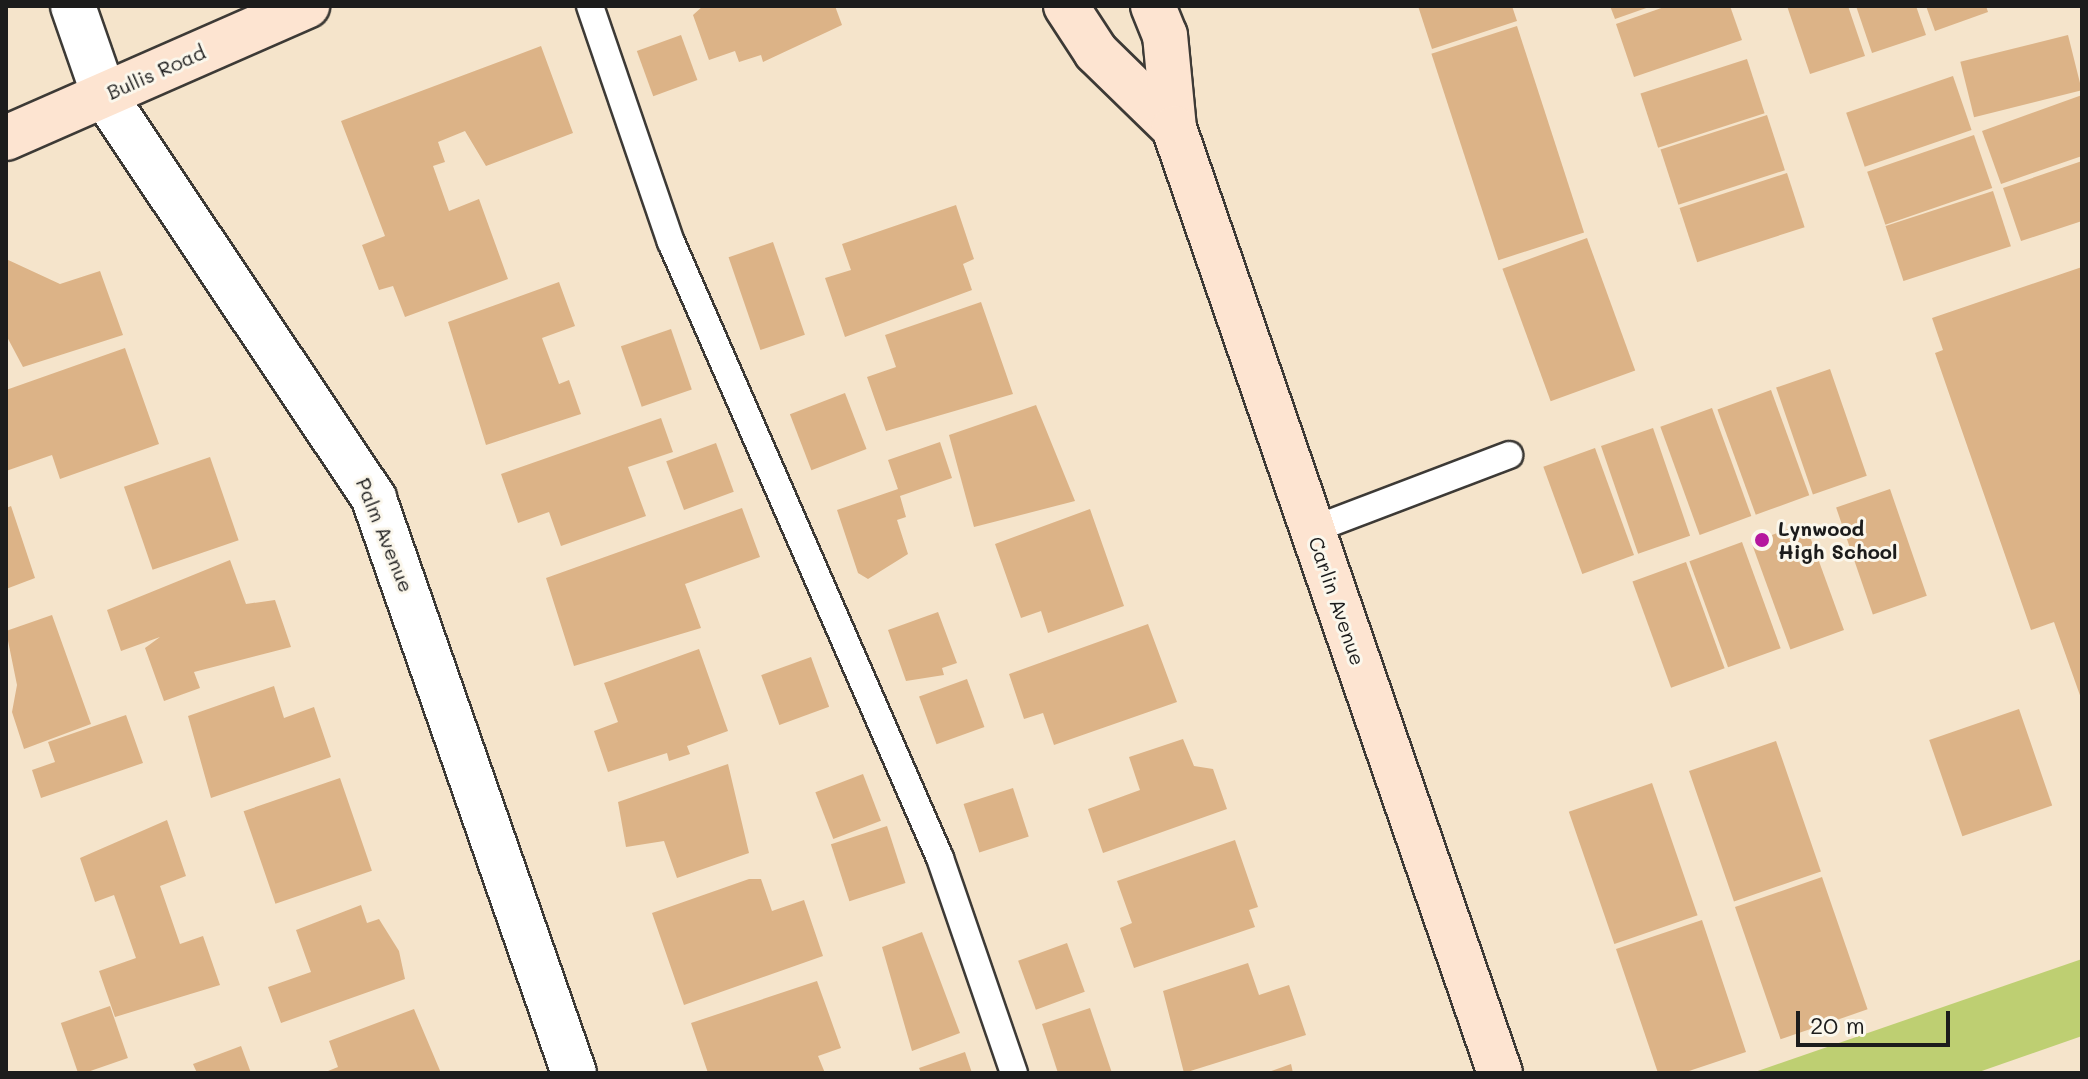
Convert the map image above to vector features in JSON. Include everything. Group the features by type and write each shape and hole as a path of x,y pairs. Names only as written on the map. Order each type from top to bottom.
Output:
{"street":[{"name":"Palm Avenue","path":"73,6 104,95 374,499 574,1073"},
{"name":"Bullis Road","path":"6,138 307,6"},
{"name":"Carlin Avenue","path":"1066,6 1096,52 1174,128"},
{"name":"Carlin Avenue","path":"1162,16 1174,128 1500,1073"}],"lane":[{"path":"590,6 671,242 940,858 1014,1073"},
{"path":"1312,530 1509,455"}],"green space":[{"path":"2082,959 2082,1036 1976,1073 1752,1073"}],"building":[{"path":"703,6 835,6 842,25 763,62 761,55 739,62 735,51 709,60 693,15"},
{"path":"1418,6 1512,6 1517,21 1432,49"},
{"path":"1610,6 1652,6 1615,19"},
{"path":"1667,6 1730,6 1742,40 1634,77 1616,24"},
{"path":"1787,6 1848,6 1865,56 1810,74"},
{"path":"1856,6 1916,6 1926,35 1872,53"},
{"path":"1926,6 1986,6 1988,12 1935,31"},
{"path":"1517,26 1584,232 1498,260 1431,54"},
{"path":"681,35 697,80 653,96 637,51"},
{"path":"2068,35 2082,90 1974,117 1960,62"},
{"path":"541,46 573,133 486,166 465,131 438,142 445,162 433,166 449,211 479,199 508,279 405,317 393,286 379,290 362,245 385,236 341,121"},
{"path":"1747,59 1765,113 1658,148 1640,94"},
{"path":"1953,76 1972,130 1865,167 1846,113"},
{"path":"2082,95 2082,156 2001,184 1982,131"},
{"path":"1767,115 1785,170 1678,205 1660,150"},
{"path":"1974,135 1992,188 1885,225 1867,172"},
{"path":"2082,161 2082,221 2021,241 2003,188"},
{"path":"1787,173 1805,227 1697,262 1680,208"},
{"path":"1993,191 2011,246 1903,281 1886,226"},
{"path":"956,205 974,259 963,264 972,290 845,337 825,278 851,270 842,244"},
{"path":"1587,238 1635,370 1551,401 1502,269"},
{"path":"773,242 805,335 760,350 729,257"},
{"path":"6,259 60,284 100,271 123,335 23,367 6,335"},
{"path":"2082,267 2082,701 2054,622 2031,630 1935,353 1943,350 1932,318"},
{"path":"559,282 575,326 542,338 559,384 569,380 581,414 486,445 448,322"},
{"path":"981,302 1013,394 886,431 867,377 896,367 885,335"},
{"path":"671,329 692,390 642,407 621,346"},
{"path":"125,348 159,444 60,479 52,455 6,471 6,390"},
{"path":"1830,369 1867,476 1813,494 1776,388"},
{"path":"1771,390 1809,495 1756,515 1717,409"},
{"path":"845,393 867,449 811,470 790,414"},
{"path":"1036,405 1075,501 974,527 949,435"},
{"path":"1712,408 1751,516 1700,535 1660,427"},
{"path":"661,418 673,452 628,467 646,516 561,546 549,512 518,523 501,474"},
{"path":"1653,428 1690,536 1638,554 1601,446"},
{"path":"940,442 952,478 900,496 906,517 897,520 908,554 868,579 858,573 837,510 898,489 888,460"},
{"path":"716,443 734,492 684,510 666,461"},
{"path":"1595,448 1634,555 1582,574 1543,467"},
{"path":"210,457 239,540 153,570 124,487"},
{"path":"1890,489 1927,596 1873,614 1836,508"},
{"path":"11,506 35,578 6,589 6,508"},
{"path":"742,508 760,557 685,584 701,628 574,666 546,578"},
{"path":"1090,509 1124,606 1048,633 1041,611 1021,618 995,544"},
{"path":"1805,523 1844,630 1790,650 1751,542"},
{"path":"1742,542 1781,648 1728,667 1689,561"},
{"path":"230,560 246,604 275,600 291,647 194,672 200,688 164,701 145,648 160,637 121,651 107,610"},
{"path":"1686,562 1725,668 1671,688 1632,581"},
{"path":"938,612 957,663 942,668 944,675 906,681 888,630"},
{"path":"52,615 91,724 24,749 12,712 17,685 6,631"},
{"path":"1148,624 1177,702 1054,745 1043,713 1024,719 1009,674"},
{"path":"699,649 728,731 687,746 690,754 669,761 667,753 608,772 594,731 618,722 604,683"},
{"path":"811,657 829,707 779,725 761,675"},
{"path":"967,679 984,727 937,744 919,696"},
{"path":"274,686 284,718 314,707 331,757 211,798 188,716"},
{"path":"2019,709 2052,805 1962,836 1929,740"},
{"path":"126,715 143,763 41,798 32,770 55,762 48,742"},
{"path":"1183,739 1194,766 1213,769 1227,809 1103,853 1088,809 1140,790 1129,757"},
{"path":"1776,741 1821,871 1734,901 1689,771"},
{"path":"728,764 749,853 677,878 664,841 626,847 618,802"},
{"path":"863,774 881,821 833,839 815,792"},
{"path":"340,778 372,871 275,904 244,811"},
{"path":"1652,783 1698,915 1614,944 1569,812"},
{"path":"1013,788 1029,837 979,853 964,804"},
{"path":"167,820 186,876 160,886 180,944 203,936 220,985 115,1017 99,971 136,958 114,895 95,902 80,858"},
{"path":"887,826 906,883 849,901 831,844"},
{"path":"1235,840 1258,907 1249,910 1255,927 1134,968 1120,928 1132,923 1117,881"},
{"path":"1822,877 1868,1009 1781,1039 1735,907"},
{"path":"749,879 761,879 772,911 804,900 823,956 684,1005 652,913"},
{"path":"361,905 367,923 379,919 399,951 405,979 281,1023 268,987 311,972 296,930"},
{"path":"1702,920 1746,1052 1683,1073 1658,1073 1616,949"},
{"path":"922,932 960,1033 912,1051 882,947"},
{"path":"1067,943 1085,992 1036,1010 1018,961"},
{"path":"1248,963 1259,995 1289,985 1306,1035 1184,1073 1163,991"},
{"path":"817,981 841,1048 818,1056 825,1073 708,1073 691,1023"},
{"path":"110,1006 128,1058 78,1073 61,1023"},
{"path":"1090,1008 1112,1073 1058,1073 1042,1024"},
{"path":"414,1009 441,1073 323,1073 338,1067 329,1041"},
{"path":"241,1046 251,1073 197,1073 193,1064"},
{"path":"965,1052 972,1073 921,1073 919,1068"},
{"path":"1291,1064 1293,1073 1266,1073"}],"place":[{"name":"Lynwood High School","path":"1762,540"}]}
